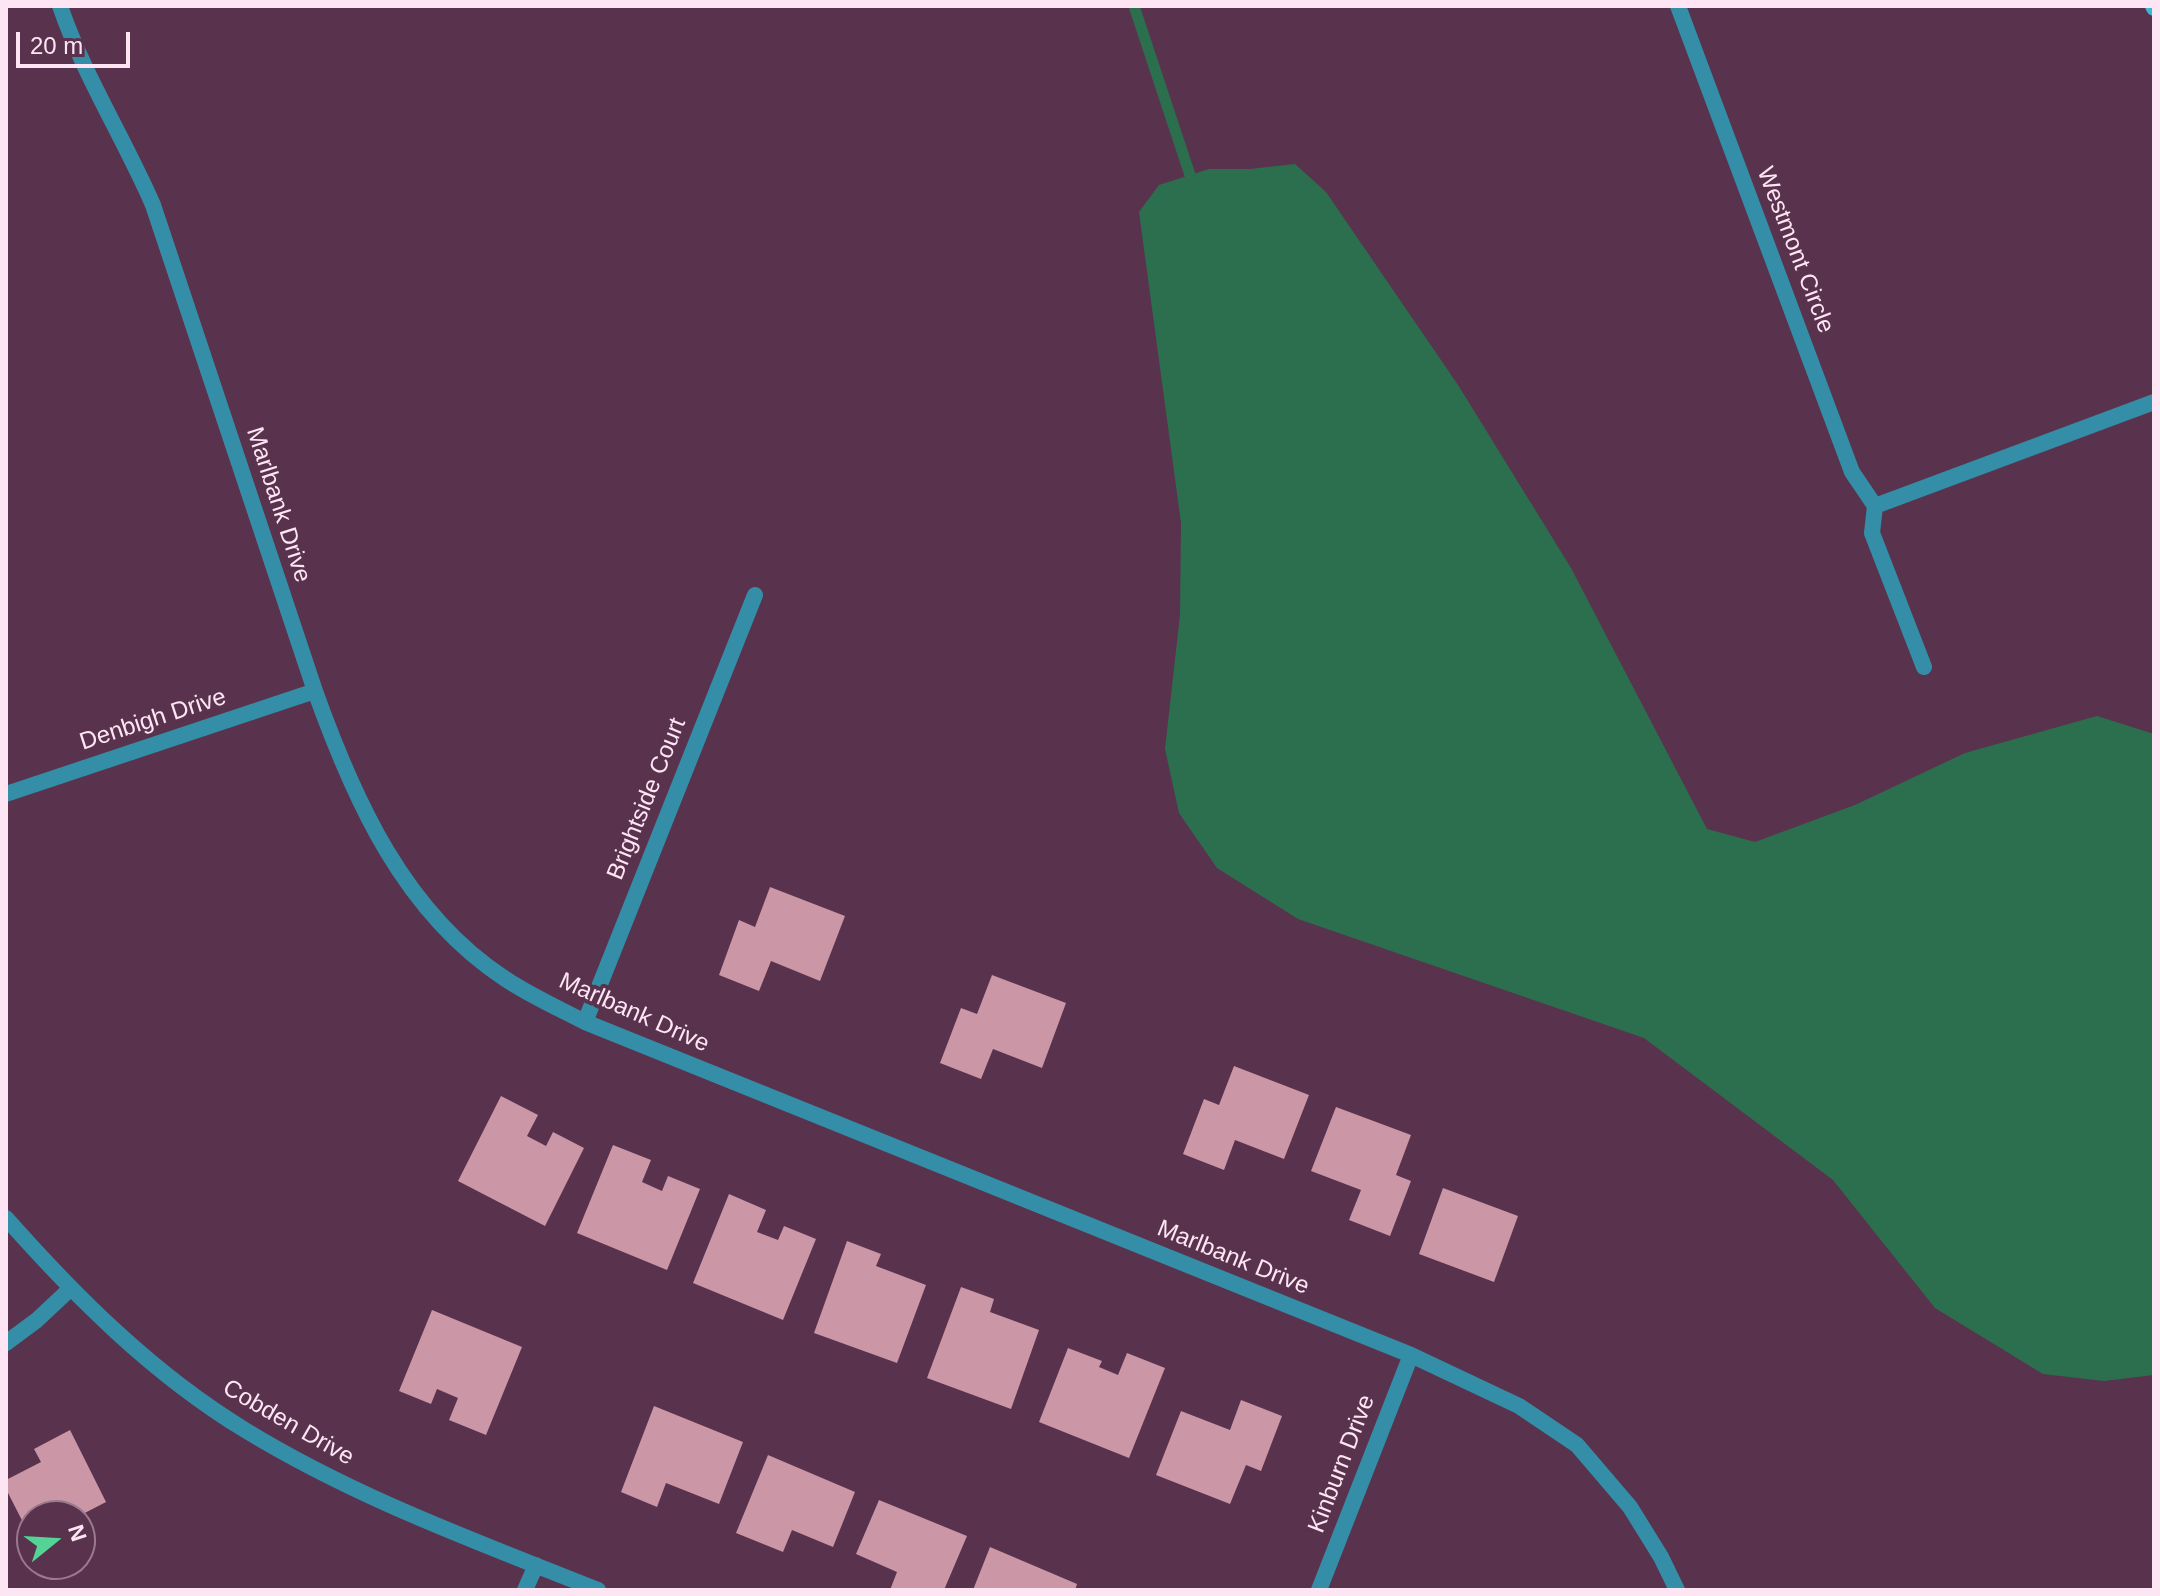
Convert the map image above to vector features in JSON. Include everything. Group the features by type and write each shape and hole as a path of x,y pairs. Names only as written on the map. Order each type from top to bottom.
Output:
{"street":[{"name":"Marlbank Drive","path":"60,6 86,74 137,167 153,205 344,771 374,830 409,886 452,936 503,978 585,1022 1411,1355 1519,1406 1577,1445 1630,1507 1677,1590"},
{"name":"Westmont Circle","path":"1678,6 1852,472 1875,506"},
{"path":"1924,667 1872,533 1875,506 2154,402"},
{"name":"Brightside Court","path":"585,1022 755,595"},
{"name":"Denbigh Drive","path":"6,794 315,691"},
{"name":"Cobden Drive","path":"6,1218 70,1289 131,1346 243,1429 301,1463 395,1509 598,1590"},
{"path":"6,1343 37,1320 70,1289"},
{"name":"Kinburn Drive","path":"1319,1590 1411,1355"},
{"path":"525,1590 536,1565"}],"shaded area":[{"path":"1295,164 1326,192 1458,385 1571,568 1707,829 1755,842 1855,805 1965,753 2097,716 2154,734 2154,1375 2104,1381 2043,1374 1935,1308 1833,1180 1644,1038 1298,919 1217,868 1179,813 1165,749 1180,615 1181,523 1139,212 1159,185 1209,169"}],"building":[{"path":"770,887 845,916 820,981 771,961 759,991 719,975 739,920 755,927"},
{"path":"992,975 1066,1003 1042,1068 993,1049 981,1079 940,1063 961,1008 977,1014"},
{"path":"1234,1066 1309,1095 1284,1159 1235,1140 1224,1170 1183,1154 1204,1099 1219,1105"},
{"path":"501,1096 538,1115 527,1136 546,1146 553,1132 584,1148 545,1226 458,1181"},
{"path":"1336,1107 1411,1135 1396,1175 1411,1181 1390,1236 1349,1220 1361,1190 1311,1171"},
{"path":"613,1145 651,1160 642,1182 662,1191 668,1176 700,1189 667,1270 577,1233"},
{"path":"1443,1188 1518,1216 1494,1282 1419,1254"},
{"path":"729,1194 766,1210 757,1232 778,1240 784,1226 816,1239 783,1320 693,1283"},
{"path":"847,1241 881,1254 876,1266 926,1285 897,1363 814,1333"},
{"path":"961,1287 994,1299 990,1312 1039,1330 1011,1409 927,1378"},
{"path":"432,1310 522,1347 486,1435 449,1420 458,1398 437,1389 431,1404 399,1391"},
{"path":"1068,1348 1102,1361 1099,1367 1118,1375 1127,1353 1165,1368 1129,1458 1039,1422"},
{"path":"1241,1400 1282,1416 1261,1471 1246,1465 1230,1504 1156,1475 1181,1411 1230,1430"},
{"path":"654,1406 743,1442 719,1504 666,1483 657,1507 621,1492"},
{"path":"70,1430 106,1502 96,1507 96,1500 16,1500 16,1509 6,1489 6,1480 41,1462 34,1449"},
{"path":"768,1455 855,1492 833,1547 792,1530 783,1552 736,1533"},
{"path":"879,1500 967,1536 944,1590 890,1590 897,1572 856,1554"},
{"path":"990,1547 1077,1584 1075,1590 973,1590"}],"waterway":[{"path":"1134,6 1190,175"}]}
